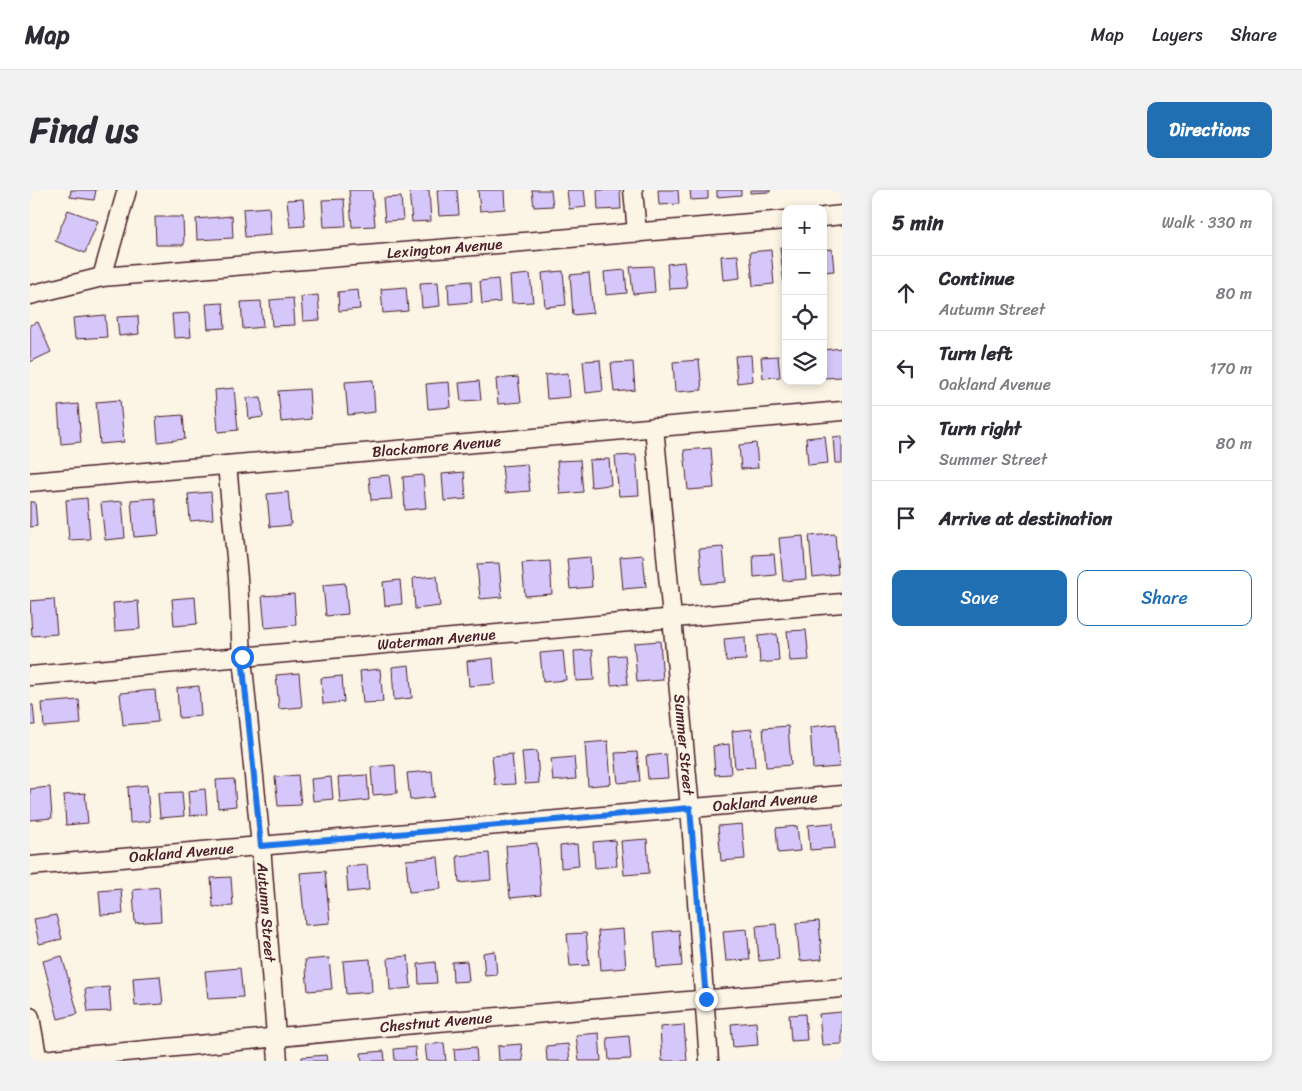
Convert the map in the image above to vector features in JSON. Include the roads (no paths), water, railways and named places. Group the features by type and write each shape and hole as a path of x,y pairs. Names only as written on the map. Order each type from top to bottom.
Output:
{"street":[{"path":"102,277 127,190"},
{"path":"633,190 637,232"},
{"path":"827,217 842,215"},
{"name":"Lexington Avenue","path":"30,295 102,277 782,220"},
{"name":"Blackamore Avenue","path":"30,482 842,411"},
{"name":"Summer Street","path":"654,427 690,808 706,999 709,1061"},
{"name":"Autumn Street","path":"227,464 278,1061"},
{"name":"Waterman Avenue","path":"30,676 842,603"},
{"name":"Oakland Avenue","path":"30,866 842,795"},
{"name":"Chestnut Avenue","path":"36,1060 842,988"},
{"path":"30,1017 36,1060"}]}
